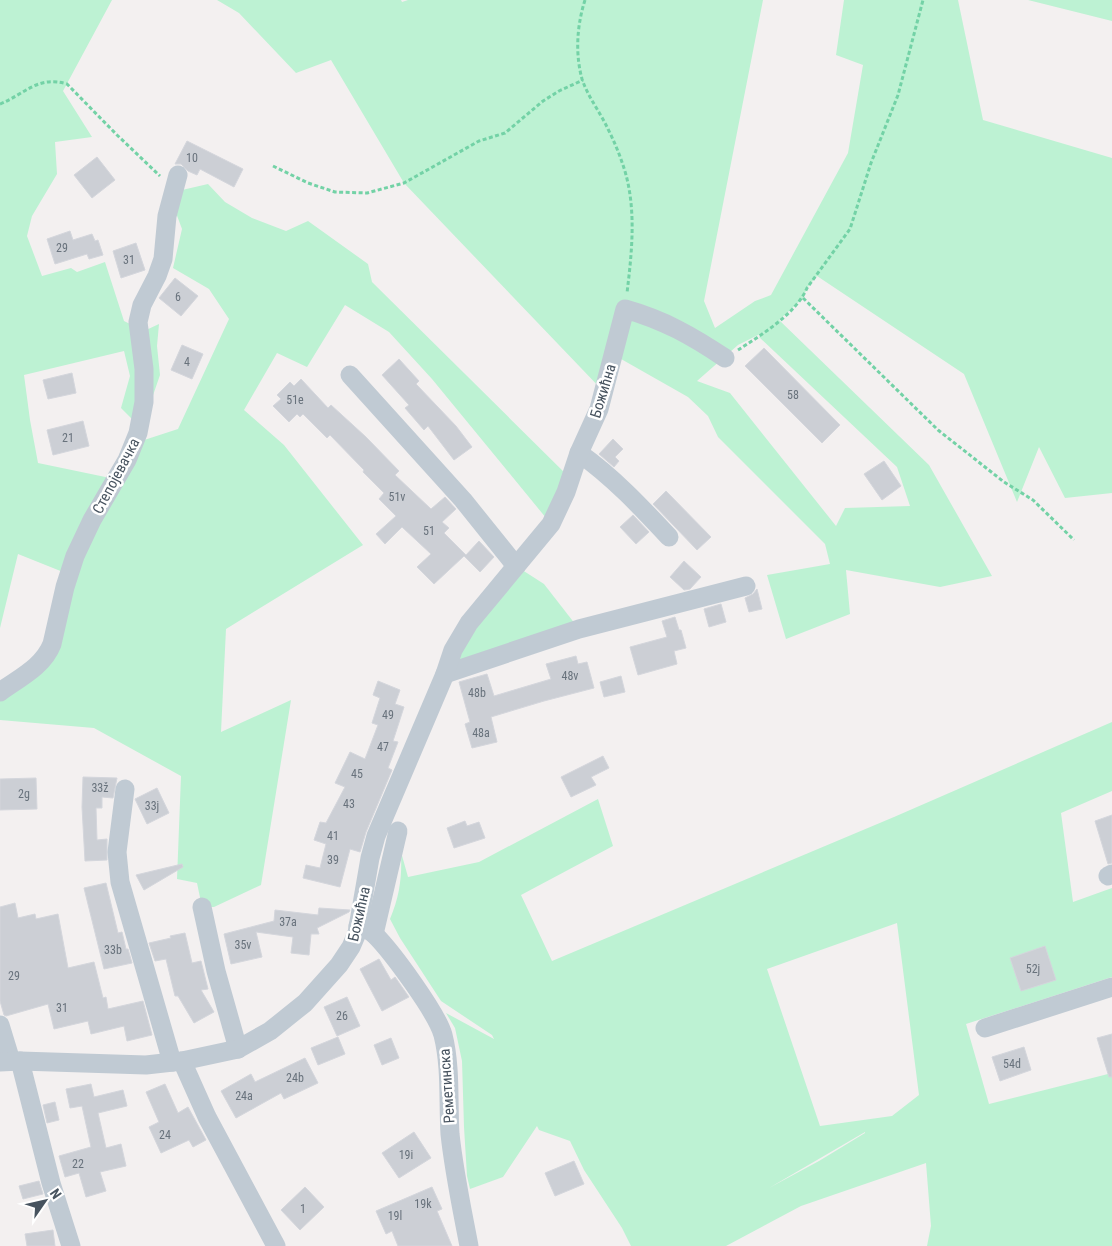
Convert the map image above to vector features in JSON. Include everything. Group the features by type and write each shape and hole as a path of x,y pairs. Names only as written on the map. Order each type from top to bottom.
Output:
{"street":[{"name":"Степојевачка","path":"0,692 35,668 49,653 65,586 75,556 92,520 127,460 138,433 144,402 144,369 138,322 142,305 157,276 163,259 167,216 176,182"},
{"path":"625,308 648,315 690,335 725,358"},
{"name":"Божићна","path":"10,1061 146,1065 177,1062 238,1049 270,1031 305,1003 339,965 366,930 370,858 376,836 445,674 453,650 470,623 551,524 566,492 579,453 599,409 625,308"},
{"path":"350,375 464,500 516,566"},
{"path":"579,453 599,468 639,504 669,538"},
{"path":"445,674 579,629 746,586"},
{"path":"125,789 118,852 120,882 177,1062 276,1246"},
{"path":"366,930 398,831"},
{"path":"202,908 216,971 238,1049"},
{"name":"Реметинска","path":"366,930 388,951 428,1006 439,1025 447,1060 450,1134 457,1182 470,1246"},
{"path":"985,1028 1112,987"},
{"path":"0,1025 71,1246"}],"path":[{"path":"585,0 580,16 579,65 591,100 608,129 623,166 632,213 631,252 625,308"},
{"path":"725,358 768,330 802,298 807,288 850,229 871,163 898,95 923,0"},
{"path":"0,104 42,82 57,80 67,84 116,135 176,182"},
{"path":"273,166 308,184 335,192 367,193 404,183 479,141 505,133 543,101 583,80"},
{"path":"802,298 938,430 1004,482 1033,500 1074,540"}],"green space":[{"path":"0,0 112,0 63,91 92,137 55,142 57,174 32,216 27,236 42,276 71,268 77,272 105,262 124,321 144,331 159,324 157,346 160,375 150,404 132,419 121,408 130,376 124,351 24,375 38,463 115,479 135,443 178,429 229,319 209,289 173,268 182,229 176,213 182,190 208,184 225,202 252,218 286,231 308,221 368,264 372,282 571,479 551,524 432,379 389,332 345,305 307,367 277,353 244,410 284,445 363,545 226,629 221,732 291,700 261,885 214,907 202,907 197,883 177,879 181,776 94,728 0,720 0,692 35,668 68,574 18,554 0,628"},
{"path":"217,0 401,0 402,2 408,0 763,0 704,301 715,328 755,301 771,295 848,153 863,65 836,55 844,0 958,0 983,120 1112,158 1112,493 1065,498 1039,447 1017,502 964,374 817,276 807,288 803,298 779,320 929,465 992,576 940,587 846,570 850,614 786,639 767,575 830,564 825,544 718,437 708,416 688,397 614,355 603,391 404,183 331,60 296,73 239,13","holes":["764,332 759,337 897,467 910,506 845,508 836,526 730,393 697,381 738,345"]},
{"path":"1028,0 1112,0 1112,21"},
{"path":"516,566 544,584 579,629 445,674"},
{"path":"1112,722 1112,791 1061,813 1073,902 1112,888 1112,977 966,1024 989,1104 1112,1073 1112,1246 927,1246 931,1226 926,1163 801,1206 726,1246 631,1246 622,1228 584,1170 570,1141 539,1130 537,1126 503,1177 470,1189 467,1176 462,1061 455,1028 446,1013 494,1039 492,1035 441,1001 400,938 390,919 400,886 401,852 408,877 479,862 598,799 613,846 521,895 552,961 894,817","holes":["897,923 919,1095 892,1116 820,1126 767,969","865,1132 819,1161 769,1188"]}],"building":[{"path":"187,141 243,169 234,187 200,169 197,175 188,171 181,164 175,164"},
{"path":"97,157 115,180 92,198 74,175"},
{"path":"70,231 73,240 92,234 95,241 98,240 103,255 89,259 87,254 55,264 47,239"},
{"path":"136,243 145,270 121,278 113,251"},
{"path":"175,278 198,296 181,316 159,298"},
{"path":"182,345 203,354 192,379 171,370"},
{"path":"764,348 840,425 822,443 745,366"},
{"path":"399,359 419,381 416,384 456,426 472,447 454,460 428,426 424,430 405,408 409,405 382,375"},
{"path":"72,373 76,393 48,399 43,380"},
{"path":"301,379 328,408 331,405 366,437 399,471 395,475 431,509 445,497 456,509 442,522 449,528 444,533 466,555 479,541 494,557 480,572 464,556 434,584 417,567 431,554 402,527 385,544 376,534 396,516 379,499 384,493 330,435 327,438 303,414 300,417 297,414 289,422 273,406 281,399 277,395 290,382 294,386"},
{"path":"83,421 89,446 53,455 47,430"},
{"path":"613,439 623,449 615,457 619,461 614,467 599,454"},
{"path":"884,461 901,486 882,500 864,474"},
{"path":"666,491 711,537 697,550 653,504"},
{"path":"633,515 649,532 636,544 620,527"},
{"path":"684,561 701,577 690,589 684,590 670,577"},
{"path":"757,589 762,609 749,612 745,598 753,594"},
{"path":"721,604 726,622 709,627 704,609"},
{"path":"675,617 686,648 674,651 677,664 638,675 630,647 667,637 662,621"},
{"path":"576,656 578,664 587,662 594,688 491,717 497,742 472,748 465,724 470,722 459,682 487,674 494,696 551,679 546,664"},
{"path":"621,676 625,692 604,697 600,682"},
{"path":"378,681 400,690 395,704 404,707 393,741 398,742 388,768 392,770 366,832 360,852 350,849 340,887 303,878 306,865 320,868 326,844 314,840 320,822 326,823 345,787 335,783 350,752 365,759 378,725 372,723 380,698 373,695"},
{"path":"603,756 609,768 591,777 596,785 571,797 561,777"},
{"path":"83,777 117,778 113,798 102,797 102,808 96,808 97,840 107,839 107,860 85,861 82,807"},
{"path":"36,778 37,809 0,810 0,779"},
{"path":"157,788 169,813 147,824 135,799"},
{"path":"1112,815 1112,863 1108,864 1095,821"},
{"path":"465,821 467,826 479,822 485,838 454,848 447,828"},
{"path":"182,864 183,867 144,890 136,875"},
{"path":"106,883 118,933 122,932 132,963 104,969 84,888"},
{"path":"15,903 18,918 35,914 36,919 58,914 68,968 94,962 103,998 106,997 108,1009 143,1001 152,1035 127,1041 124,1026 91,1034 88,1021 54,1029 48,1004 4,1015 0,1001 0,907"},
{"path":"319,908 350,910 317,928 319,934 311,934 309,955 291,953 293,937 256,932 262,957 231,964 224,934 274,921 275,910 318,915"},
{"path":"185,933 192,963 201,961 208,989 201,990 214,1012 194,1023 178,996 175,996 166,959 155,961 149,943"},
{"path":"1045,946 1056,980 1021,991 1010,958"},
{"path":"379,959 391,980 395,977 409,997 382,1011 360,969"},
{"path":"347,997 360,1026 337,1036 324,1007"},
{"path":"1112,1034 1112,1077 1109,1077 1097,1038"},
{"path":"338,1037 345,1054 318,1065 311,1048"},
{"path":"391,1038 399,1058 382,1065 374,1045"},
{"path":"1024,1047 1031,1070 1000,1081 992,1057"},
{"path":"305,1058 318,1083 284,1099 281,1093 236,1118 221,1091 251,1074 255,1082"},
{"path":"91,1084 94,1097 123,1090 127,1106 98,1113 106,1148 121,1144 126,1166 100,1172 106,1191 86,1197 79,1173 65,1177 59,1156 91,1147 82,1106 70,1108 66,1089"},
{"path":"165,1084 178,1113 188,1107 206,1140 193,1147 189,1140 161,1153 149,1127 159,1122 146,1092"},
{"path":"55,1102 59,1120 47,1123 43,1105"},
{"path":"414,1132 431,1158 399,1178 382,1153"},
{"path":"574,1161 584,1184 555,1196 545,1173"},
{"path":"39,1181 43,1194 23,1199 19,1186"},
{"path":"305,1187 324,1207 300,1230 281,1210"},
{"path":"432,1187 442,1209 437,1211 452,1246 398,1246 392,1231 386,1234 376,1211"},
{"path":"53,1230 55,1246 27,1246 25,1234"}]}
